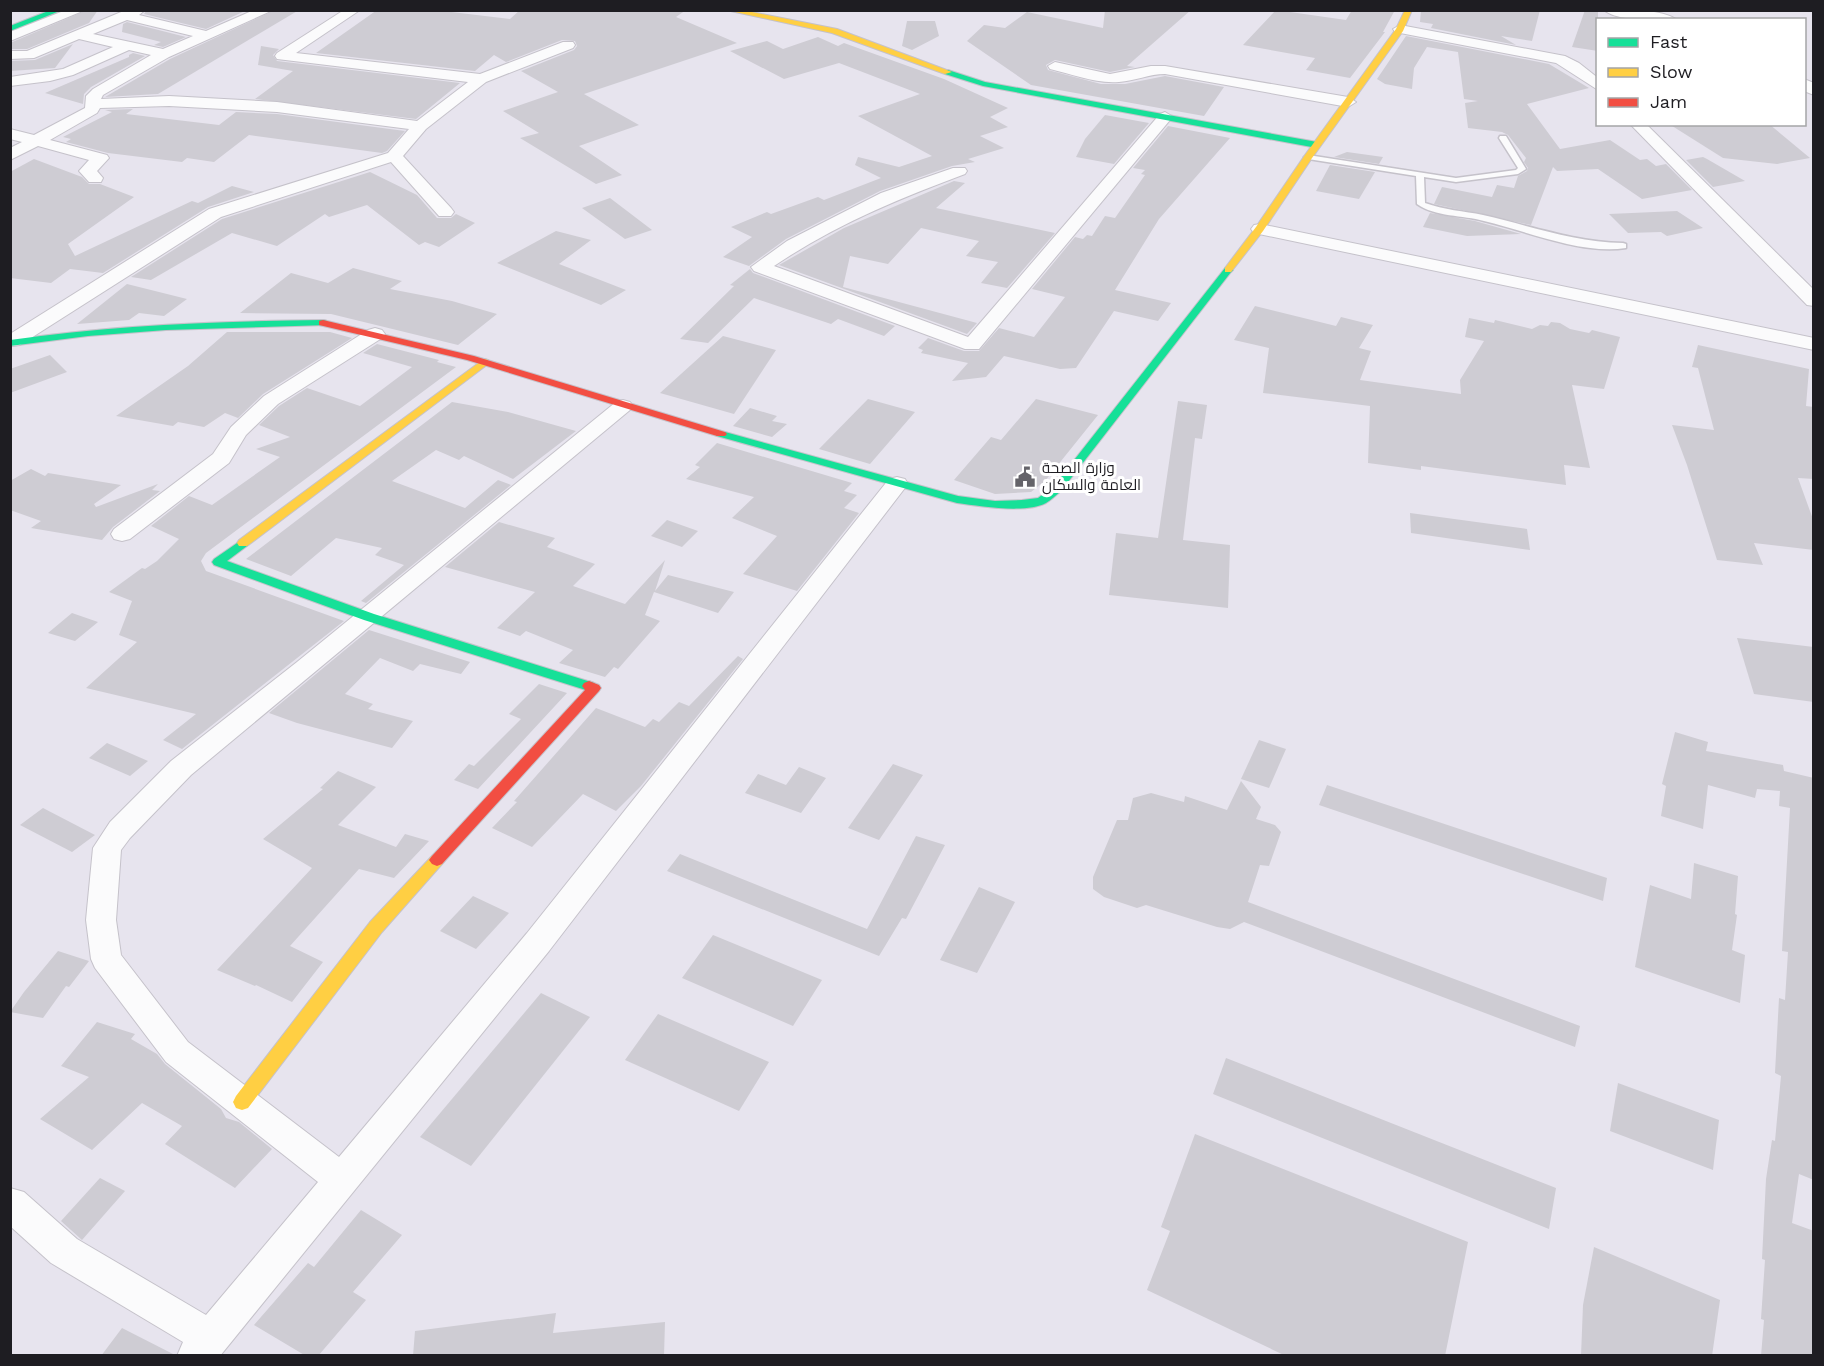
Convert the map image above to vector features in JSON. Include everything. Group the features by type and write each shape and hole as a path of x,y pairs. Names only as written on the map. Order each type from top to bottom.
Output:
{"main road":[{"path":"10,14 21,10"},
{"path":"10,29 58,10"},
{"path":"729,10 834,31 983,84 1317,145"},
{"path":"12,342 67,334 277,321 330,323 484,362 623,406 897,484 995,505 1041,501 1057,489 1260,229 1400,28 1409,10"},
{"path":"242,1102 376,927 594,688 369,617 218,562 484,362"}],"street":[{"path":"10,38 79,10"},
{"path":"10,155 92,111 94,96 98,92 164,54 267,10"},
{"path":"354,10 282,56 481,79"},
{"path":"1610,10 1658,18"},
{"path":"10,55 29,55 133,13 209,36"},
{"path":"1400,28 1560,59 1574,66 1596,84"},
{"path":"78,35 164,54"},
{"path":"12,342 215,213 394,156 420,126 481,79 568,45"},
{"path":"10,82 50,77 68,72 127,46"},
{"path":"1055,66 1110,77 1126,76 1146,70 1166,70 1348,102"},
{"path":"94,104 170,101 277,107 420,126"},
{"path":"959,171 886,196 793,245 760,267 972,345 1165,117"},
{"path":"1639,126 1814,301"},
{"path":"10,134 101,158 87,171 95,178"},
{"path":"394,156 445,212"},
{"path":"1260,229 1814,344"},
{"path":"122,534 221,458 238,431 272,400 375,334"},
{"path":"342,1180 177,1052 106,959 101,920 107,848 120,830 181,768 369,617 623,406"},
{"path":"12,1204 64,1251 203,1347 538,942 897,484"}],"lane":[{"path":"1308,157 1456,180 1518,172 1521,169 1503,138"},
{"path":"1420,175 1421,204 1430,208 1484,218 1550,238 1599,246 1623,246"}],"building":[{"path":"87,10 98,10 89,23 27,49 10,49 10,43"},
{"path":"147,10 247,10 206,29 144,14"},
{"path":"275,10 299,10 158,94 105,97 170,59"},
{"path":"377,10 435,10 510,19 520,10 686,10 676,17 737,43 584,94 639,125 579,146 622,175 596,184 520,138 539,133 503,111 558,92 521,71 574,50 577,46 575,41 562,40 506,62 494,55 475,71 316,53"},
{"path":"1105,10 1191,10 1127,66 1135,67 1110,72 1055,60 1046,65 1048,70 1101,84 1125,84 1165,76 1224,87 1204,116 1031,85 967,41 984,25 1005,28 1027,12 1103,28"},
{"path":"1276,10 1346,20 1352,10 1395,10 1383,32 1385,32 1350,78 1306,70 1315,58 1243,45"},
{"path":"1421,10 1540,10 1532,41 1501,36 1516,45 1431,28 1433,24 1420,22"},
{"path":"1585,10 1598,10 1596,51 1572,47"},
{"path":"907,21 935,21 939,36 912,50 902,46"},
{"path":"127,22 186,37 163,47 154,45 161,42 122,32 123,24"},
{"path":"1406,36 1549,64 1589,88 1527,104 1560,149 1610,140 1640,160 1647,159 1656,166 1666,164 1692,190 1642,199 1598,169 1557,171 1553,167 1531,225 1434,204 1442,187 1492,197 1497,185 1514,188 1518,176 1528,168 1524,162 1526,158 1508,135 1502,132 1468,128 1465,103 1478,101 1464,99 1458,52 1427,47 1414,68 1412,89 1385,84 1377,79"},
{"path":"818,37 838,46 844,43 944,79 1008,108 990,117 1008,127 980,136 1004,148 968,159 975,162 952,166 880,191 786,239 749,266 723,257 752,237 731,227 767,212 771,214 818,197 824,200 881,178 855,165 858,157 899,167 932,156 858,116 920,94 839,63 784,79 730,51 767,41 783,49"},
{"path":"73,44 55,68 10,71 10,61 35,60"},
{"path":"261,46 279,49 273,55 277,61 460,83 416,119 255,99 293,71 258,65"},
{"path":"133,53 145,56 91,87 84,94 83,104 45,93 129,57"},
{"path":"133,109 126,114 219,125 236,112 277,114 405,131 387,151 382,153 249,135 214,162 187,158 182,162 108,153 66,142 71,139 63,137 112,112 105,110"},
{"path":"1105,115 1149,123 1114,164 1076,157 1085,139"},
{"path":"1168,126 1230,138 1159,219 1115,290 1171,303 1158,321 1114,311 1076,368 1060,369 1004,356 986,377 952,381 968,363 921,353 923,350 918,348 928,338 964,351 979,351 999,328 1034,337 1065,297 1032,289 1075,237 1083,239 1087,235 1092,236 1105,216 1115,218 1145,175 1141,174 1145,170 1133,168"},
{"path":"1672,126 1771,126 1810,158 1777,164 1723,158"},
{"path":"1347,152 1383,157 1379,164 1334,157"},
{"path":"1703,157 1745,181 1713,187 1686,160"},
{"path":"34,159 82,177 89,184 100,184 134,197 68,244 75,256 192,201 198,203 232,186 254,192 208,207 103,273 70,269 51,283 10,278 10,172"},
{"path":"1330,165 1375,172 1359,199 1316,191"},
{"path":"370,172 417,195 437,218 451,218 456,214 475,223 439,247 425,242 419,245 367,205 329,217 325,214 277,246 232,233 151,280 131,277 222,219"},
{"path":"954,181 965,183 936,208 1055,233 1007,288 981,283 998,262 966,256 979,241 921,228 888,264 850,256 843,287 977,323 967,334 779,265 844,228"},
{"path":"610,198 652,230 625,239 582,208"},
{"path":"1677,211 1703,228 1667,236 1661,232 1628,233 1609,214"},
{"path":"1430,213 1475,221 1521,234 1467,236 1423,227"},
{"path":"556,231 591,240 559,264 626,290 601,305 497,263"},
{"path":"353,268 402,281 390,289 452,301 497,314 458,345 331,314 240,313 291,273 328,283"},
{"path":"750,269 753,273 895,326 884,336 838,319 831,324 754,298 708,343 680,339 734,286 730,285"},
{"path":"127,284 187,299 164,316 139,313 129,320 77,324"},
{"path":"1255,306 1336,326 1341,317 1373,325 1359,348 1371,351 1360,380 1461,394 1460,380 1484,341 1465,337 1469,318 1494,323 1495,320 1532,329 1540,325 1548,326 1551,322 1560,323 1570,329 1589,333 1592,330 1620,337 1604,389 1572,385 1590,468 1564,465 1566,485 1421,466 1421,470 1368,463 1370,406 1263,393 1269,348 1234,340"},
{"path":"227,332 330,332 352,338 263,394 238,418 225,413 204,427 178,422 173,426 116,416 188,366"},
{"path":"723,336 776,350 734,414 660,393"},
{"path":"377,344 439,360 437,362 456,367 206,553 201,561 206,571 344,621 182,749 163,740 196,714 86,688 137,642 119,635 132,601 109,592 142,568 145,569 157,561 179,539 151,526 189,496 212,505 280,457 256,449 290,437 259,425 279,406 307,388 360,406 412,367 363,353"},
{"path":"1698,345 1809,369 1806,406 1814,407 1814,479 1798,478 1814,522 1814,550 1754,543 1763,565 1717,560 1672,425 1714,430 1698,368 1692,367"},
{"path":"50,355 67,372 10,393 10,369"},
{"path":"868,399 915,412 870,464 819,449"},
{"path":"1036,399 1098,415 1045,481 1031,492 995,494 954,480 991,437 1001,440"},
{"path":"1178,401 1207,405 1202,439 1195,438 1183,540 1230,545 1228,608 1109,595 1116,533 1158,538"},
{"path":"452,402 508,412 576,431 513,479 464,456 459,460 436,450 392,481 465,508 498,480 511,485 366,603 361,601 404,565 375,555 382,548 336,538 291,576 246,559"},
{"path":"750,408 777,416 772,421 787,424 772,437 733,426"},
{"path":"717,443 852,483 844,491 857,495 844,508 859,513 797,591 743,574 777,536 732,518 754,497 686,479 700,467 695,465"},
{"path":"31,469 45,476 48,473 121,485 94,504 96,507 158,484 152,490 160,491 113,527 102,540 31,528 41,521 10,510 10,481"},
{"path":"1410,513 1527,529 1530,550 1411,533"},
{"path":"667,520 698,531 682,547 651,536"},
{"path":"499,522 555,538 547,547 595,564 573,586 625,604 665,560 655,591 668,575 734,592 718,613 654,592 645,615 660,621 618,669 614,667 605,677 559,663 573,650 526,631 520,636 497,628 535,592 445,567 392,611"},
{"path":"72,613 98,622 75,641 48,633"},
{"path":"369,630 470,662 461,674 420,664 413,671 380,658 345,694 373,704 368,709 413,721 392,748 297,723 269,713"},
{"path":"1737,638 1814,647 1814,702 1754,694"},
{"path":"738,656 743,659 641,786 616,811 583,794 532,847 492,828 517,802 514,801 596,708 645,727 653,719 659,722 679,702 689,706"},
{"path":"539,684 567,693 478,789 454,780 469,764 474,766 521,719 509,714"},
{"path":"1675,732 1708,742 1706,751 1783,765 1784,771 1814,778 1814,1180 1799,1174 1792,1223 1814,1231 1814,1356 1761,1356 1764,1320 1761,1319 1765,1260 1762,1259 1766,1179 1772,1140 1775,1141 1781,1076 1775,1073 1779,998 1785,1000 1788,952 1782,951 1790,808 1779,806 1780,791 1757,789 1755,798 1708,785 1703,829 1661,816 1666,786 1662,784"},
{"path":"1259,740 1286,749 1269,788 1241,779"},
{"path":"107,743 148,761 130,776 89,758"},
{"path":"893,764 923,775 879,840 848,828"},
{"path":"799,767 826,778 801,813 745,793 758,774 786,785"},
{"path":"338,771 376,787 338,825 396,847 405,834 429,841 394,878 359,869 290,946 323,962 292,1002 217,970 312,868 263,839 323,789 320,788"},
{"path":"1241,781 1261,807 1256,819 1275,825 1281,832 1269,866 1260,865 1248,902 1580,1026 1575,1047 1244,922 1230,929 1217,927 1146,905 1137,908 1104,897 1093,889 1093,877 1117,820 1128,820 1133,798 1151,793 1184,802 1185,796 1227,810"},
{"path":"1327,785 1607,878 1603,901 1319,805"},
{"path":"43,808 95,835 72,852 20,825"},
{"path":"916,836 945,845 906,919 902,918 879,956 667,871 680,854 867,929"},
{"path":"1694,863 1738,876 1735,914 1737,915 1732,950 1745,955 1740,1003 1635,967 1650,885 1691,899"},
{"path":"979,887 1015,902 977,973 940,960"},
{"path":"473,896 509,913 476,949 440,931"},
{"path":"713,935 822,980 793,1026 682,978"},
{"path":"58,951 89,961 69,987 66,986 43,1018 10,1012 24,992"},
{"path":"541,993 590,1017 471,1166 420,1137"},
{"path":"658,1014 769,1062 739,1111 625,1060"},
{"path":"97,1022 135,1034 131,1039 157,1054 165,1064 221,1109 226,1118 239,1122 272,1149 235,1188 165,1144 182,1126 142,1103 92,1150 40,1119 89,1077 61,1066"},
{"path":"1226,1058 1556,1188 1549,1229 1213,1094"},
{"path":"1618,1083 1719,1120 1713,1170 1610,1131"},
{"path":"1195,1134 1468,1242 1445,1356 1286,1356 1147,1290 1170,1231 1161,1227"},
{"path":"100,1178 125,1191 82,1240 61,1221"},
{"path":"361,1210 402,1235 353,1292 366,1300 318,1356 306,1356 254,1325 308,1263 314,1267"},
{"path":"1594,1247 1720,1300 1712,1356 1581,1356 1583,1305"},
{"path":"556,1313 553,1333 665,1322 664,1356 413,1356 415,1331"},
{"path":"122,1328 175,1355 175,1356 101,1356"}],"traffic: fast":[{"path":"10,29 59,10"},
{"path":"948,72 983,84 1317,145"},
{"path":"721,434 957,499 995,505 1041,501 1057,489 1228,270"},
{"path":"10,343 88,333 166,327 323,323"},
{"path":"243,543 218,562 369,617 589,686"}],"traffic: slow":[{"path":"729,10 834,31 948,72"},
{"path":"1228,270 1260,229 1308,157 1400,29 1409,10"},
{"path":"243,543 484,362"},
{"path":"242,1102 376,927 437,860"}],"traffic: jam":[{"path":"323,323 470,358 721,434"},
{"path":"437,860 594,688 589,686"}],"place":[{"name":"وزارة الصحة العامة والسكان","path":"1025,477"}]}
